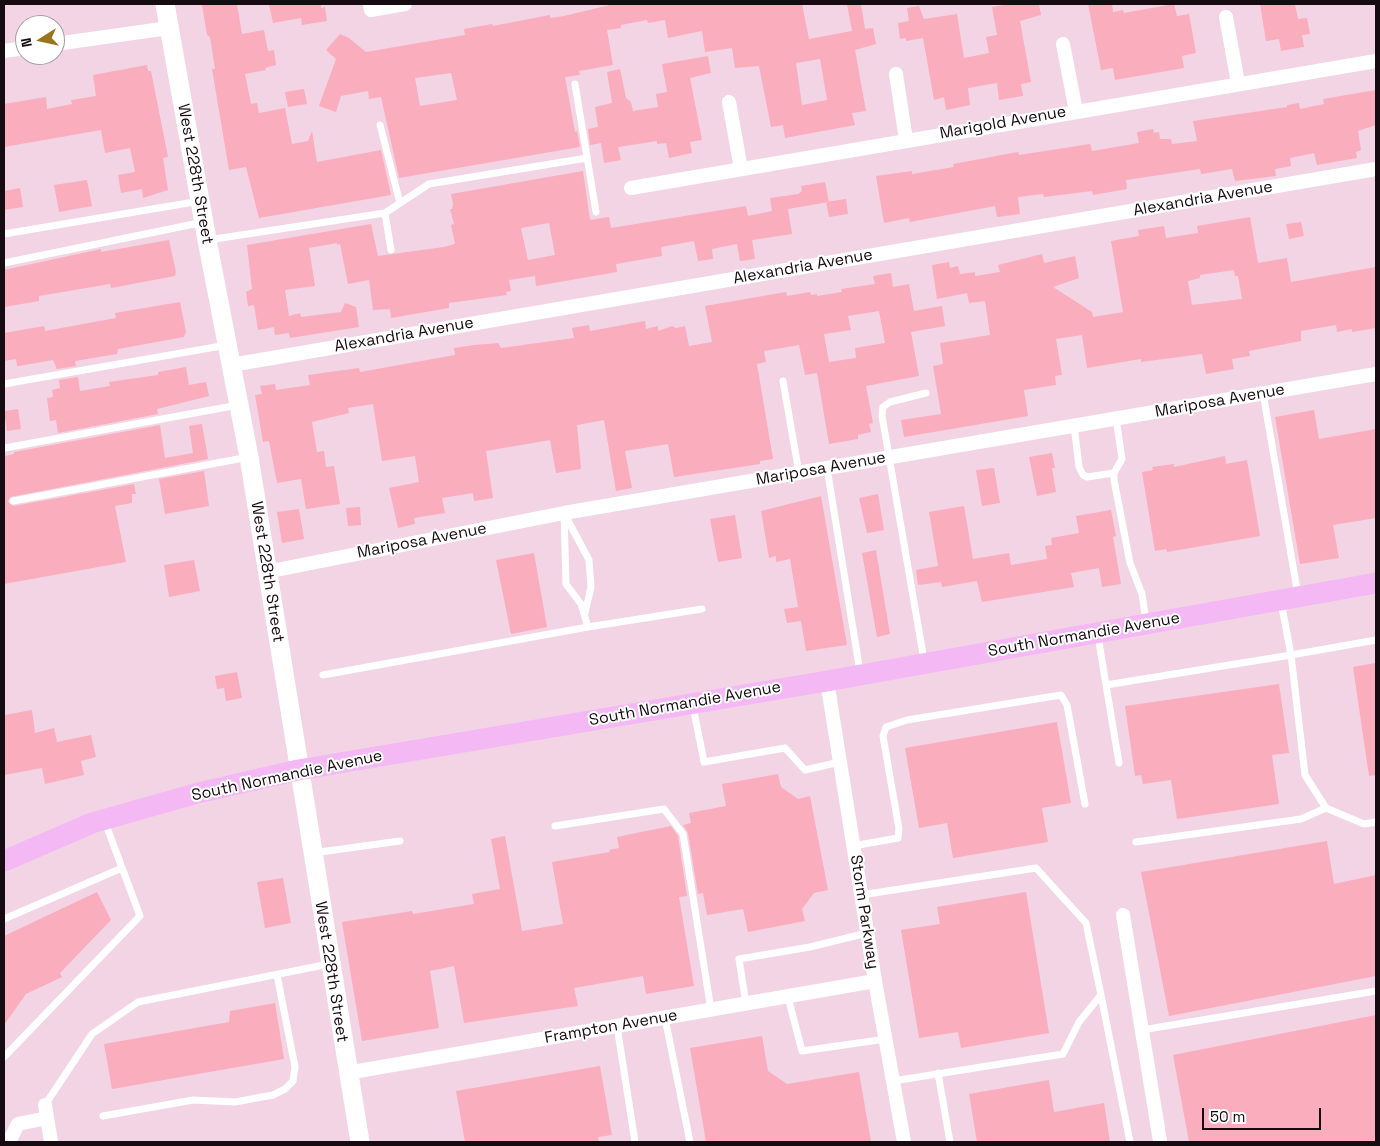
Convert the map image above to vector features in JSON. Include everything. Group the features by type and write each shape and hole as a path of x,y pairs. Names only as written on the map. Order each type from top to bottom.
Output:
{"main road":[{"name":"South Normandie Avenue","path":"4,861 104,819 198,793 298,770 925,663 1376,582"}],"street":[{"name":"West 228th Street","path":"165,4 200,201 249,457 329,964 360,1142"},
{"path":"371,7 405,4"},
{"path":"1226,17 1238,83"},
{"path":"65,43 169,28"},
{"path":"1063,44 1076,111"},
{"name":"Marigold Avenue","path":"631,188 1238,83 1376,61"},
{"path":"896,74 906,140"},
{"path":"729,102 741,169"},
{"name":"Alexandria Avenue","path":"231,365 1376,169"},
{"name":"Mariposa Avenue","path":"266,572 564,513 1376,374"},
{"name":"Storm Parkway","path":"826,680 875,982 904,1142"},
{"path":"1123,914 1160,1141"},
{"name":"Frampton Avenue","path":"347,1073 875,982"},
{"path":"9,1142 18,1124 46,1112 51,1142"}],"lane":[{"path":"575,84 596,212"},
{"path":"380,125 400,203"},
{"path":"4,263 206,231 385,213 430,184 587,158"},
{"path":"4,234 200,201"},
{"path":"385,213 391,250"},
{"path":"4,384 227,345"},
{"path":"783,381 800,473"},
{"path":"925,663 882,416 883,407 890,402 926,393"},
{"path":"1263,393 1289,598 1291,655 1305,774 1326,808 1364,824 1376,822"},
{"path":"5,448 239,405"},
{"path":"1116,418 1122,459 1114,473 1114,480 1130,563 1142,594 1146,623"},
{"path":"1074,426 1079,467 1083,475 1087,477 1114,473"},
{"path":"13,500 249,457"},
{"path":"827,468 860,674"},
{"path":"564,513 589,560 591,587 585,613"},
{"path":"564,513 566,584 585,613 588,627"},
{"path":"323,675 588,627 702,609"},
{"path":"1097,632 1119,763"},
{"path":"1106,685 1376,640"},
{"path":"853,846 898,838 899,829 883,736 886,727 907,720 1061,695 1067,704 1085,804"},
{"path":"693,703 704,762 785,748 805,770 840,762"},
{"path":"1136,842 1301,818 1326,808"},
{"path":"555,826 664,809 683,834 711,1010"},
{"path":"4,1057 140,916 104,819"},
{"path":"313,853 400,841"},
{"path":"4,919 122,868"},
{"path":"861,895 1036,868 1086,924 1130,1142"},
{"path":"746,1004 738,959 810,947 867,933"},
{"path":"46,1112 92,1034 138,1002 329,964"},
{"path":"103,1116 193,1100 235,1102 273,1095 285,1089 293,1081 295,1067 277,975"},
{"path":"1142,1030 1376,991"},
{"path":"893,1081 1064,1054 1079,1022 1101,995"},
{"path":"788,997 802,1052 886,1039"},
{"path":"665,1018 690,1142"},
{"path":"618,1026 635,1142"},
{"path":"938,1073 950,1142"}],"building":[{"path":"237,4 242,34 264,30 268,51 274,50 276,65 265,68 266,70 245,74 251,104 257,103 259,113 285,108 292,144 308,141 312,131 317,162 381,150 391,195 259,218 246,167 229,170 212,69 215,69 210,37 207,35 202,5"},
{"path":"269,4 321,4 321,8 325,7 327,21 302,25 301,18 273,23"},
{"path":"614,4 802,4 809,39 852,31 847,4 861,4 865,29 873,28 876,44 855,50 866,111 852,113 855,125 785,138 783,125 771,127 759,66 735,68 732,48 705,52 702,31 668,38 665,20 648,23 647,20 607,30 613,65 579,71 580,75 565,77 575,132 577,131 580,147 399,178 381,97 369,99 368,91 341,96 336,112 319,106 336,59 326,50 340,34 349,38 366,52 465,35 464,29 492,24 493,26 550,15 550,18","holes":["820,59 827,100 802,105 796,63","451,73 457,100 420,106 415,78"]},
{"path":"1011,4 1039,4 1041,15 1020,21 1031,82 1021,84 1023,96 999,100 997,83 968,88 970,105 946,110 944,97 934,100 923,38 906,41 906,38 900,39 898,23 909,21 907,8 919,6 924,19 957,14 964,58 989,53 986,37 997,35 992,7"},
{"path":"1088,4 1112,4 1113,12 1123,10 1124,13 1174,4 1177,16 1189,14 1196,53 1182,56 1184,68 1115,80 1113,68 1101,70"},
{"path":"1260,4 1295,4 1298,19 1307,18 1310,34 1302,35 1304,47 1281,51 1279,39 1266,41"},
{"path":"708,56 711,73 690,78 702,140 690,142 692,153 669,158 666,143 657,144 657,141 618,147 621,160 604,163 601,143 590,145 588,129 598,127 595,107 612,103 607,72 620,69 626,98 631,102 633,111 658,107 656,94 667,92 662,64"},
{"path":"147,65 148,71 151,71 168,157 163,158 168,190 143,198 142,189 121,193 118,175 135,172 130,148 105,153 101,130 4,147 4,104 46,97 47,109 72,104 71,100 96,96 93,75"},
{"path":"304,89 307,104 288,107 285,92"},
{"path":"1376,90 1376,125 1358,131 1361,150 1356,152 1357,158 1317,165 1314,153 1290,158 1291,166 1275,169 1276,176 1235,181 1232,169 1201,174 1200,169 1126,180 1127,189 1093,195 1092,191 1044,197 1043,194 1018,197 1020,214 997,217 995,206 910,222 909,218 884,223 876,176 912,171 912,174 954,167 953,164 1018,152 1019,155 1090,144 1092,151 1139,143 1137,132 1153,129 1154,133 1159,132 1160,139 1171,139 1172,144 1197,141 1193,121 1287,107 1287,105 1299,103 1300,109 1324,104 1323,99"},
{"path":"583,171 590,220 609,217 611,228 746,206 748,216 772,211 770,198 798,194 802,191 801,186 825,182 829,202 788,209 792,234 752,240 755,259 740,261 737,244 712,249 713,259 698,261 694,241 661,247 662,256 616,264 617,272 536,286 535,276 509,280 511,291 506,292 507,295 449,303 449,308 391,318 390,309 373,310 369,280 348,284 340,244 309,248 315,286 285,290 289,316 300,313 301,317 341,312 345,303 356,307 359,327 290,338 289,333 275,335 274,327 258,330 254,305 248,306 246,292 252,289 247,245 371,224 378,256 444,247 455,244 451,225 454,224 450,209 452,209 453,204 451,194","holes":["549,223 555,255 528,260 521,228"]},
{"path":"87,180 92,206 59,212 54,185"},
{"path":"20,188 23,207 4,210 4,191"},
{"path":"846,199 848,214 829,217 826,202"},
{"path":"1250,217 1258,263 1287,258 1291,282 1376,267 1376,328 1352,332 1352,329 1337,332 1336,325 1301,331 1301,341 1249,351 1250,356 1232,359 1234,369 1206,374 1202,354 1141,362 1141,359 1087,368 1082,335 1056,339 1062,375 1055,376 1056,385 1024,390 1028,416 904,437 901,420 941,414 933,366 943,364 940,343 990,335 985,301 969,303 967,293 937,299 932,265 949,262 950,268 958,266 960,274 975,272 975,276 1000,272 998,265 1042,254 1044,263 1075,256 1079,278 1053,287 1092,312 1093,317 1123,312 1111,241 1139,236 1138,230 1164,226 1166,238 1198,233 1197,226","holes":["1234,270 1235,276 1238,276 1242,299 1192,305 1188,281 1200,278 1200,275"]},
{"path":"1301,222 1304,236 1289,239 1286,224"},
{"path":"169,240 176,272 175,276 111,288 110,284 39,296 39,301 4,307 4,270 101,249 101,252"},
{"path":"891,273 893,287 909,284 914,311 942,306 945,326 911,332 919,376 866,386 873,423 869,424 871,432 858,435 858,439 829,444 817,373 805,375 799,345 764,351 766,362 757,364 773,459 760,461 760,464 674,477 668,444 625,451 632,488 616,491 604,420 577,425 581,469 556,473 550,440 486,451 493,498 474,501 473,493 442,498 445,513 414,518 415,524 398,528 389,488 419,482 415,456 382,461 373,404 348,408 349,413 312,422 317,452 324,451 326,467 334,466 340,504 306,509 301,479 277,483 269,441 263,442 255,395 262,394 260,386 275,384 276,390 310,385 308,375 359,368 360,372 455,355 454,348 498,343 501,348 574,338 572,328 589,325 590,331 645,321 646,329 658,326 658,331 672,326 676,328 685,326 689,346 712,342 705,306 786,292 787,296 810,292 811,295 817,294 817,296 842,292 841,289 875,284 873,276","holes":["879,311 885,343 855,348 856,358 829,362 824,334 851,330 848,316"]},
{"path":"180,302 186,332 184,337 118,349 117,354 75,361 76,366 57,369 53,360 19,366 17,366 16,359 4,361 4,333 44,326 45,331 116,318 115,313"},
{"path":"186,367 189,385 206,382 209,396 157,409 158,414 58,433 56,420 50,421 47,398 53,397 52,390 60,388 59,380 78,377 80,391 110,386 109,382 158,375 158,372"},
{"path":"18,409 21,429 7,431 4,411"},
{"path":"1314,410 1319,439 1376,429 1376,518 1333,525 1339,558 1300,564 1275,417"},
{"path":"202,424 208,459 10,497 8,502 14,506 134,484 136,494 132,494 132,503 115,506 126,562 4,584 4,456 14,454 14,452 160,425 165,458 193,453 189,426"},
{"path":"1052,453 1055,468 1052,468 1056,492 1037,496 1029,457"},
{"path":"1225,456 1226,464 1247,460 1260,536 1167,552 1166,549 1155,551 1142,472 1153,470 1152,467 1174,464 1174,467"},
{"path":"994,468 1000,503 982,506 976,470"},
{"path":"204,471 209,506 165,514 159,479"},
{"path":"878,494 884,530 867,533 859,498"},
{"path":"821,496 847,645 806,651 801,621 787,623 784,609 798,607 790,559 776,562 776,556 769,558 761,511"},
{"path":"964,506 973,559 1009,553 1011,565 1047,559 1045,546 1052,545 1051,538 1079,533 1076,516 1111,510 1116,536 1113,537 1121,584 1102,587 1099,568 1071,573 1074,587 982,602 977,581 942,587 941,582 918,585 916,570 938,566 929,512"},
{"path":"360,507 361,525 348,526 346,508"},
{"path":"299,509 304,539 282,543 277,512"},
{"path":"735,515 742,558 718,562 710,519"},
{"path":"876,550 890,634 877,637 862,553"},
{"path":"534,553 547,627 511,634 496,560"},
{"path":"194,560 200,591 169,597 164,565"},
{"path":"1376,663 1376,775 1369,776 1353,667"},
{"path":"237,672 242,698 226,701 224,688 217,689 215,676"},
{"path":"1279,684 1289,753 1272,755 1279,804 1177,819 1171,780 1143,784 1141,775 1135,776 1125,706"},
{"path":"32,710 35,733 54,728 57,742 91,735 96,757 81,761 84,775 45,784 42,768 4,775 4,715"},
{"path":"1057,722 1071,803 1042,808 1048,842 953,858 947,823 919,828 905,748"},
{"path":"778,774 781,787 798,799 810,796 828,890 814,893 802,909 805,921 748,932 743,909 707,915 703,893 698,894 688,833 683,825 691,823 689,813 726,806 722,784"},
{"path":"671,826 678,836 687,896 679,897 694,986 646,994 643,976 574,988 578,1006 464,1023 454,966 430,971 439,1028 362,1041 342,922 412,911 413,914 474,904 472,894 500,889 491,839 505,836 522,931 563,924 552,862 610,852 609,850 619,848 617,837"},
{"path":"1327,841 1334,884 1376,875 1376,976 1169,1016 1141,872"},
{"path":"283,878 291,923 265,928 257,882"},
{"path":"97,892 111,920 60,973 62,977 26,994 4,1025 4,936"},
{"path":"1026,892 1049,1033 961,1048 958,1032 919,1038 901,930 940,924 937,907"},
{"path":"275,1003 284,1059 112,1089 104,1044 229,1022 230,1011"},
{"path":"1376,1015 1376,1142 1189,1142 1173,1055"},
{"path":"762,1036 768,1071 787,1084 859,1072 871,1142 706,1142 690,1048"},
{"path":"600,1066 612,1135 598,1137 599,1142 465,1142 456,1091"},
{"path":"1049,1080 1054,1112 1104,1103 1110,1142 977,1142 969,1094"}]}
